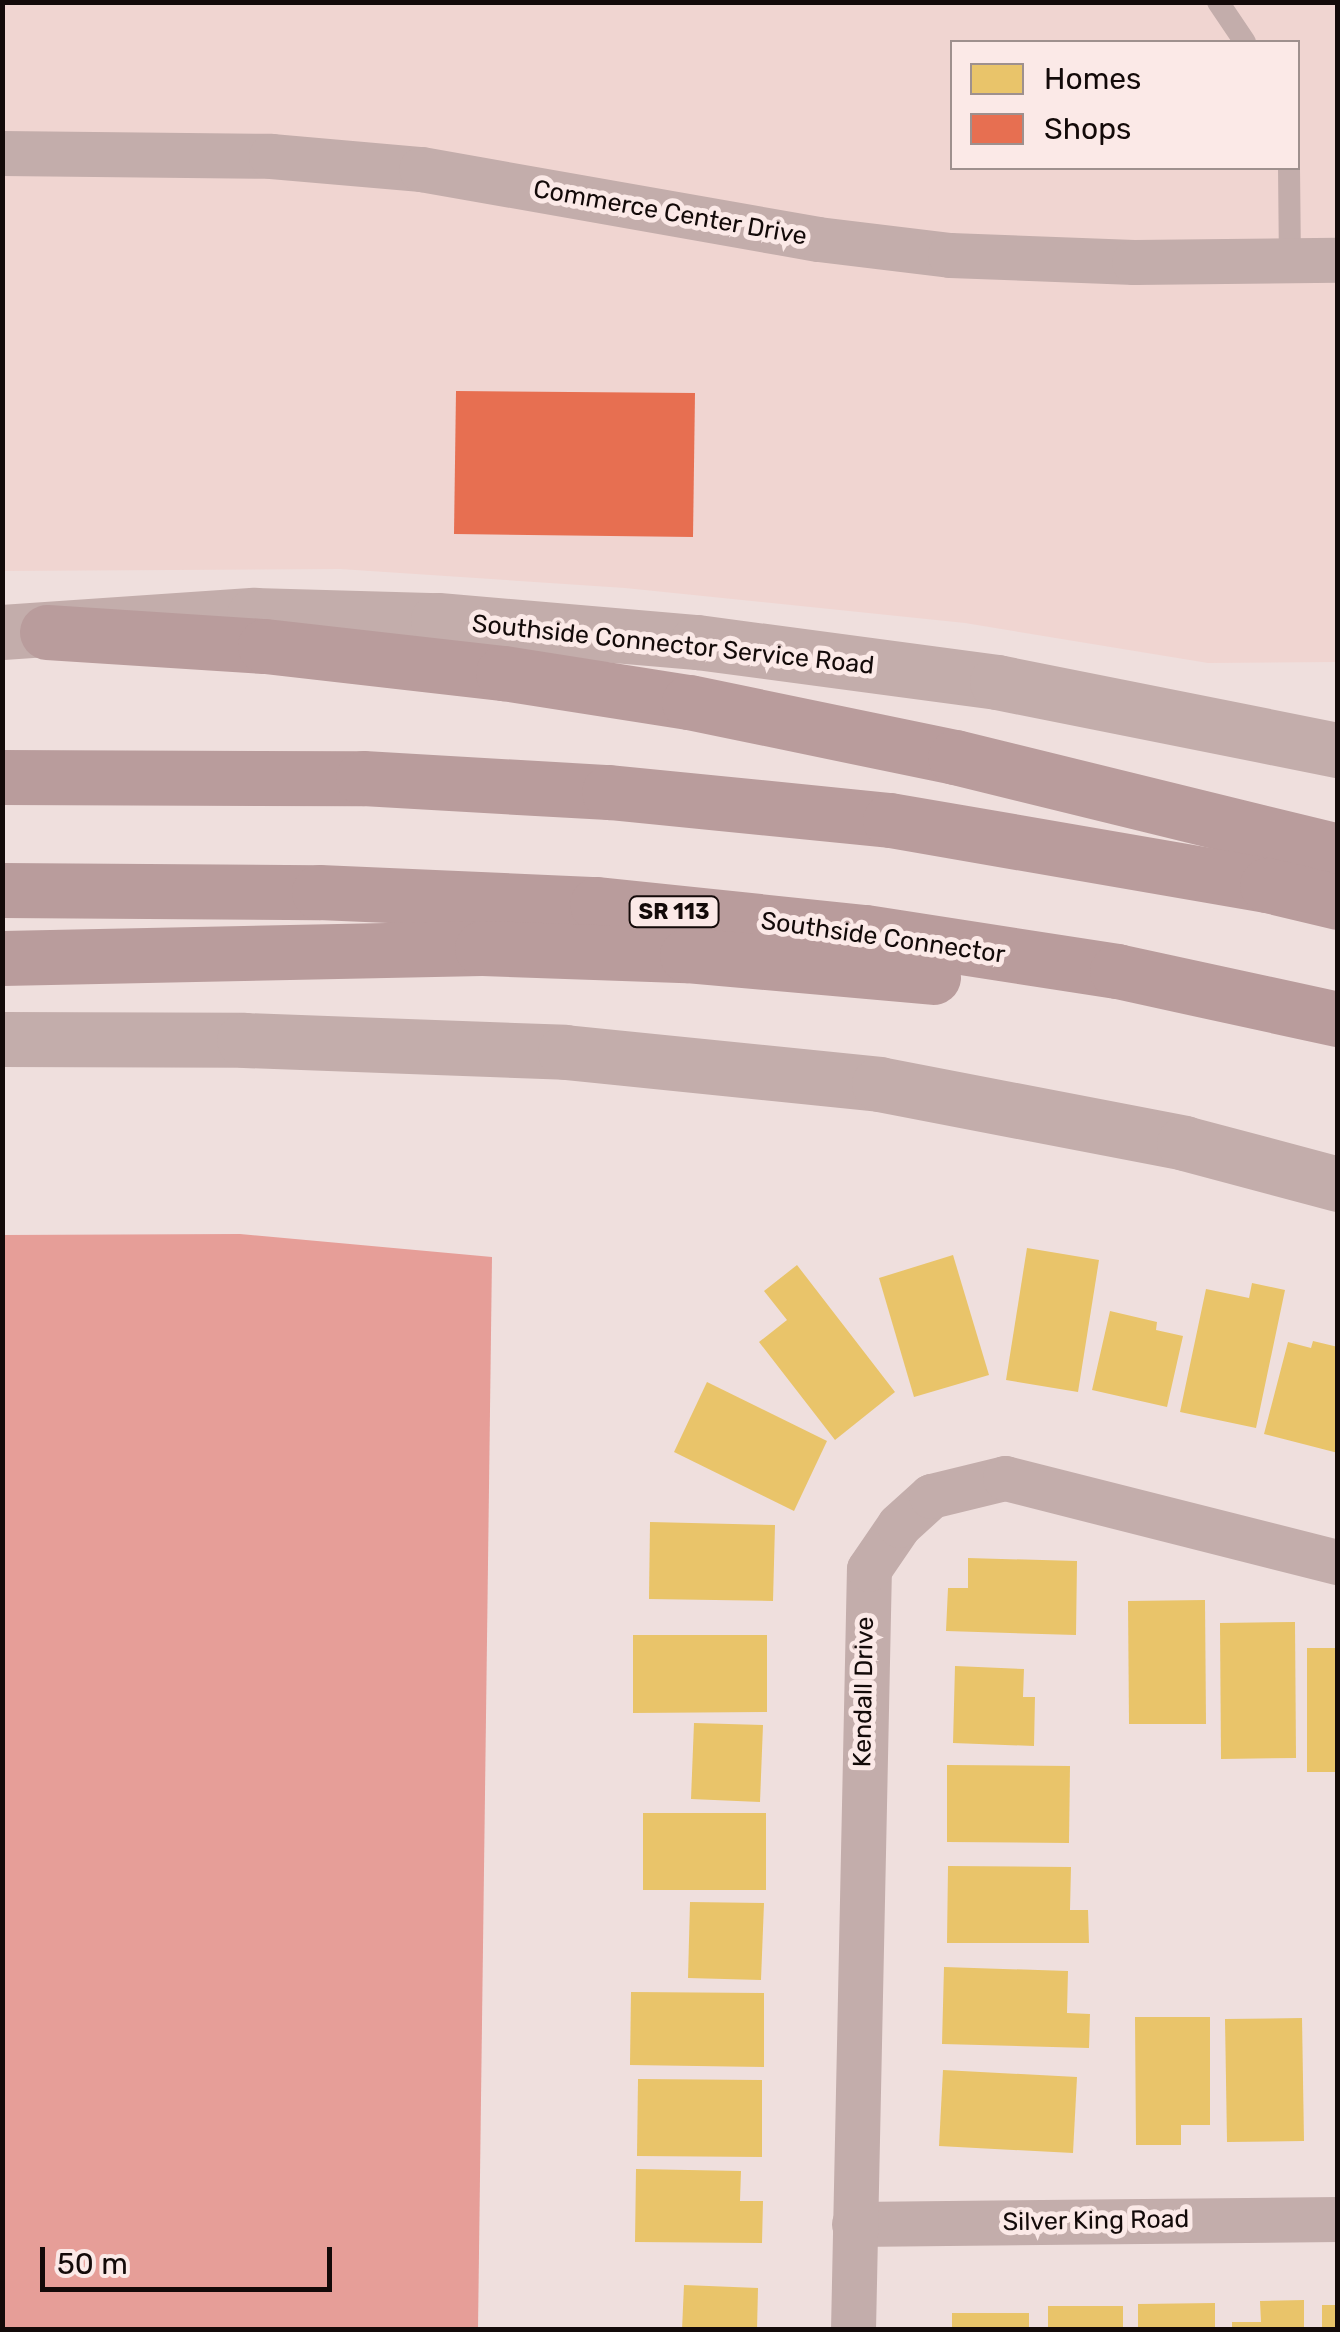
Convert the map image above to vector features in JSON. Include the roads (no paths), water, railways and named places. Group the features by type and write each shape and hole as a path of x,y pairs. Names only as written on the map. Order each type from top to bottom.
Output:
{"highway":[{"path":"25,632 305,651 503,672 689,702 955,757 1338,851"},
{"path":"2,777 363,778 609,792 890,820 1267,885 1338,902"},
{"name":"Southside Connector","path":"2,890 319,892 597,904 923,941 1117,972 1338,1018"},
{"path":"2,958 482,948 688,955 965,980 1338,1046"}],"street":[{"name":"Commerce Center Drive","path":"2,153 271,156 421,170 818,239 950,255 1134,262 1338,260"},
{"name":"Southside Connector Service Road","path":"25,632 254,615 438,620 698,642 997,682 1338,750"},
{"path":"2,1039 244,1040 564,1052 879,1084 1184,1144 1338,1184"},
{"name":"Kendall Drive","path":"852,2330 865,1609 869,1569 899,1526 930,1496 1005,1478 1338,1562"},
{"name":"Silver King Road","path":"854,2224 1338,2218"}],"lane":[{"path":"1231,7 1243,40"},
{"path":"1289,170 1290,260"}]}
